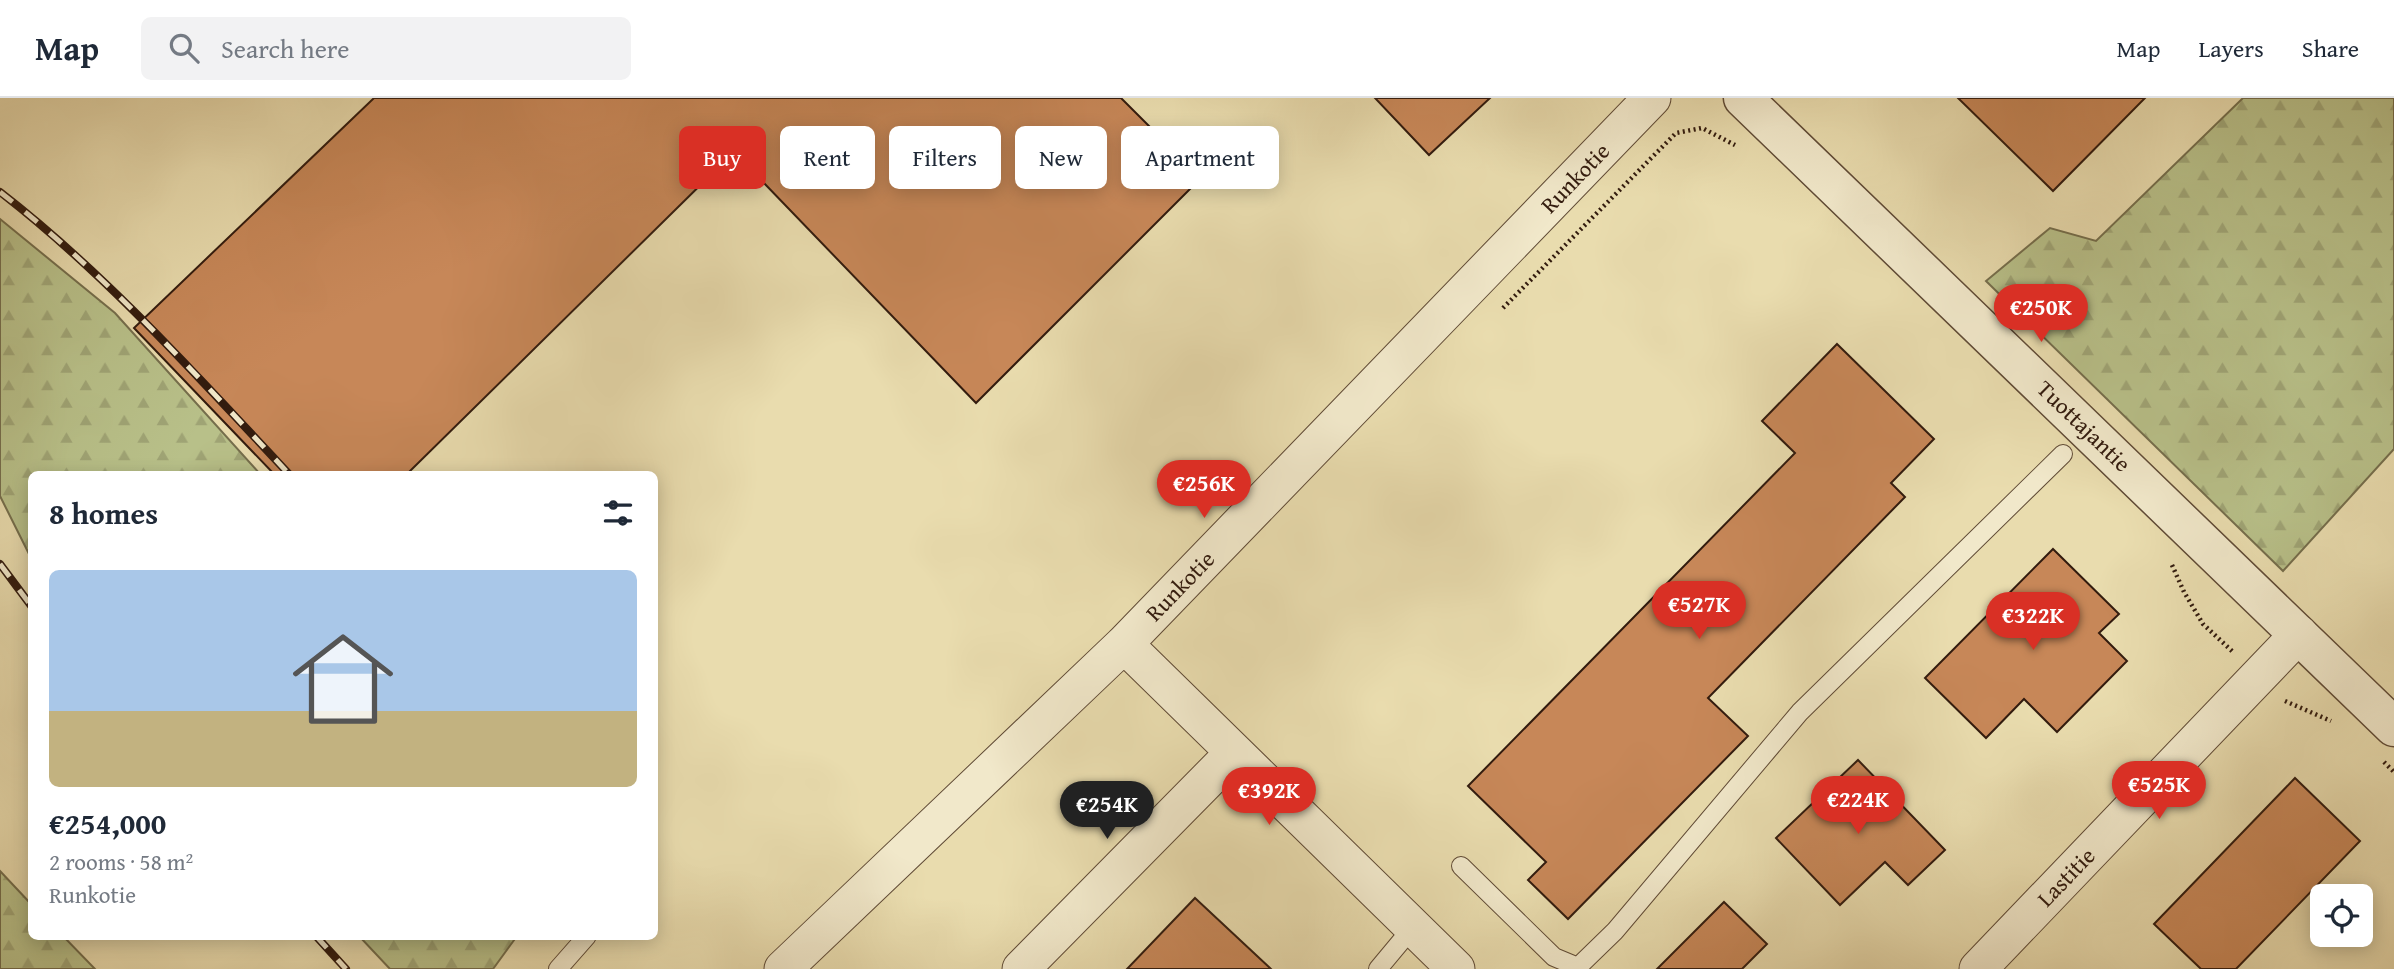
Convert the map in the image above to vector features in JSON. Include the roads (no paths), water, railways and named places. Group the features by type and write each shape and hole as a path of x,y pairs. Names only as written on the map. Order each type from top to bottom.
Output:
{"street":[{"name":"Runkotie","path":"783,969 1124,644 1652,98"},
{"name":"Tuottajantie","path":"1743,98 2394,727"},
{"name":"Lastitie","path":"1978,969 2299,634"},
{"path":"1124,644 1456,969"},
{"path":"1021,969 1234,753"}],"lane":[{"path":"1461,866 1554,957 1578,967 1615,931 1800,712 2063,454"},
{"path":"1378,969 1413,927"},
{"path":"558,969 583,940"}],"railway":[{"path":"0,192 114,292 286,471"},
{"path":"0,564 28,602"},
{"path":"320,940 346,969"}]}
